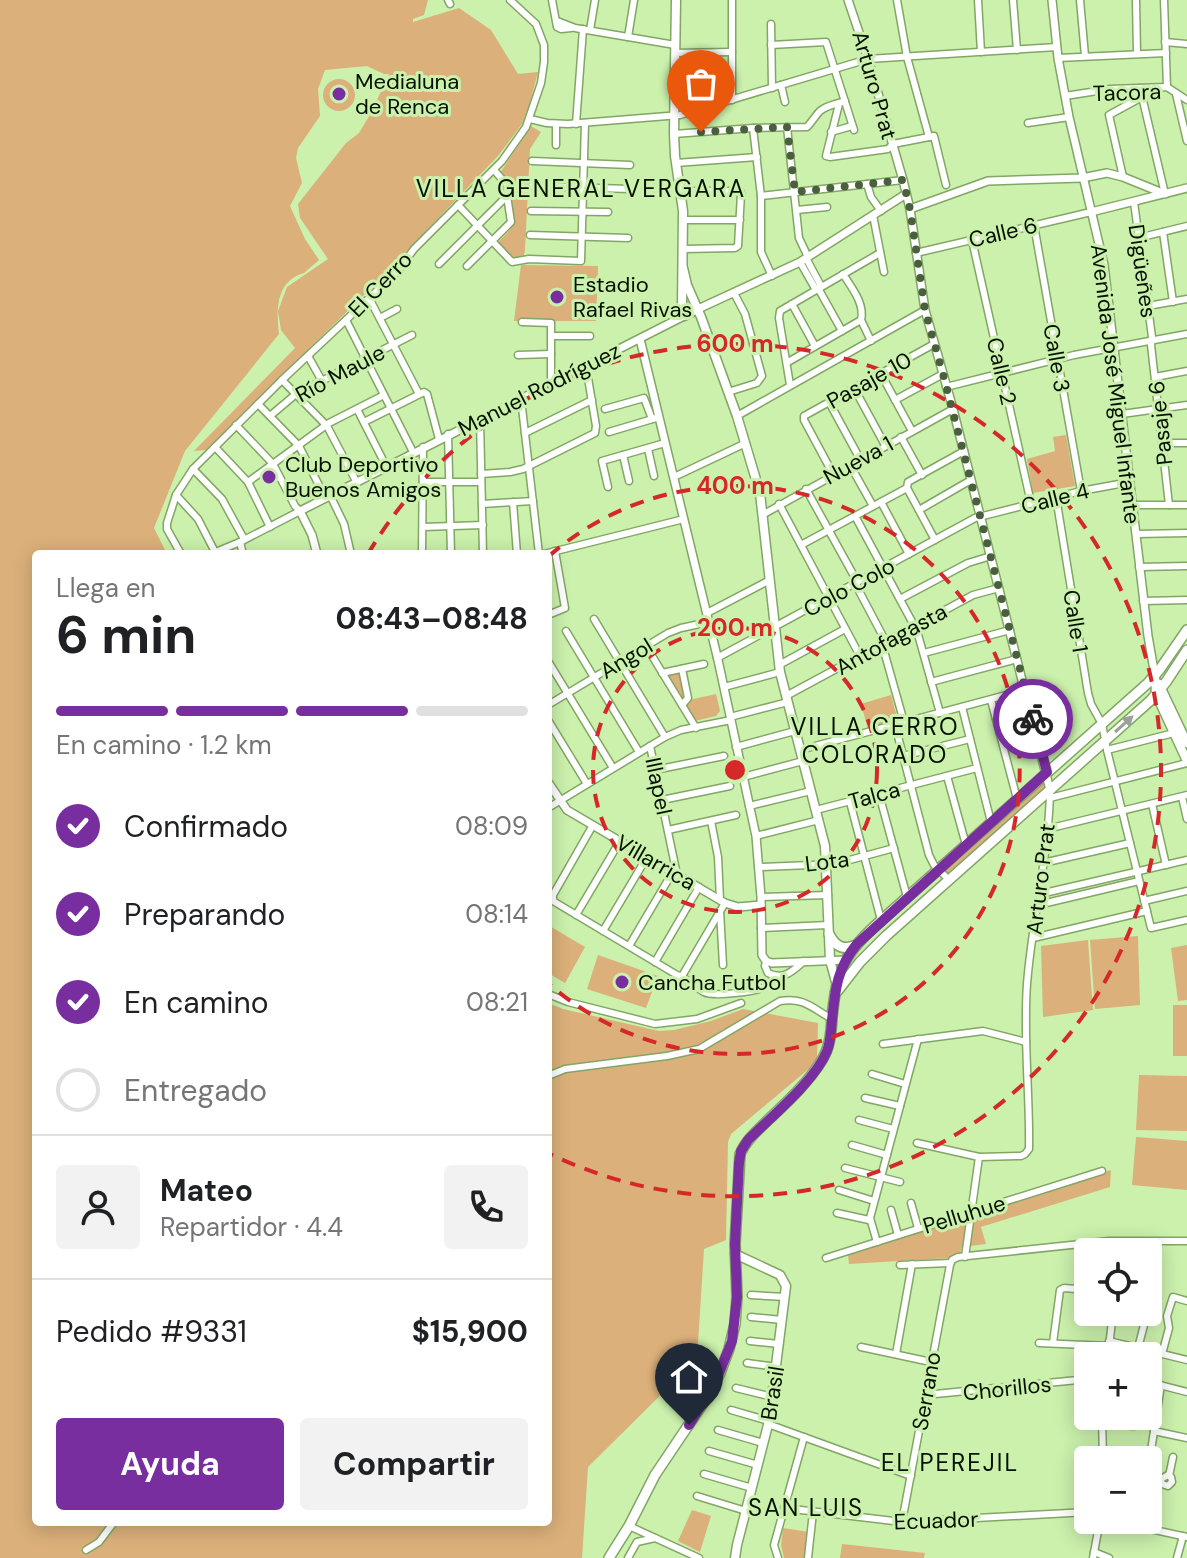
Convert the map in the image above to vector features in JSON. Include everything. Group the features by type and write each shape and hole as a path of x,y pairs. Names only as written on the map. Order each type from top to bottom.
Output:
{"main road":[{"path":"676,0 674,134 683,220 684,316"},
{"path":"683,268 758,481 780,669 825,846 830,960 836,982"},
{"name":"Manuel Rodríguez","path":"684,316 698,309"},
{"path":"609,1558 655,1475 698,1412 724,1364 732,1341 737,1306 735,1254 741,1151 819,1065 830,1042 836,982 845,960 878,923 1155,676 1187,630"},
{"path":"834,997 886,936 1106,745 1159,691 1187,650"},
{"path":"1152,661 1167,660"},
{"name":"Avenida José Miguel Infante","path":"1155,676 1172,720 1187,743"},
{"name":"Avenida José Miguel Infante","path":"1172,720 1174,733 1187,762"},
{"path":"878,923 877,933 886,936"},
{"path":"829,930 834,943 841,947 856,945"},
{"path":"845,960 866,956"},
{"path":"735,1254 780,1275 785,1283 785,1297"},
{"name":"Brasil","path":"735,1558 773,1397 785,1297"}],"street":[{"name":"El Cerro","path":"179,550 167,523 176,495 193,469 397,272 414,249 494,170 530,119 542,75 544,45 536,24 510,0"},
{"path":"552,0 558,28 628,37 675,49 732,52"},
{"path":"576,124 587,30 595,0"},
{"path":"628,37 634,0"},
{"path":"732,0 732,100"},
{"name":"Arturo Prat","path":"848,0 903,180 925,310 1047,772 1050,794 1027,982 1028,1152 1021,1156 979,1157"},
{"path":"897,0 907,57 929,137"},
{"path":"978,0 981,52"},
{"path":"1013,0 1017,50"},
{"name":"Avenida José Miguel Infante","path":"1052,0 1058,58 1069,117 1103,258 1143,601 1155,676"},
{"path":"1080,0 1085,56"},
{"path":"1136,0 1137,53"},
{"path":"1164,0 1167,87"},
{"path":"771,24 772,88"},
{"path":"771,45 826,42 836,69 842,102 853,128 831,132"},
{"path":"1165,42 1187,44"},
{"path":"530,119 576,124 674,115 868,59 1057,47"},
{"path":"1058,58 1166,53"},
{"path":"781,85 785,102"},
{"name":"Tacora","path":"1065,96 1110,89 1167,87 1187,100"},
{"path":"1140,88 1165,194"},
{"path":"1175,93 1187,141"},
{"path":"1123,177 1109,115 1142,97"},
{"path":"674,134 807,127 817,113 842,102"},
{"path":"842,102 826,156 888,149 893,144 934,136 946,185"},
{"path":"1028,123 1069,117"},
{"path":"458,205 512,262 529,259 581,261 585,123"},
{"path":"556,124 556,145"},
{"path":"787,127 799,238 818,288 842,331"},
{"path":"753,128 761,196 761,252 772,276"},
{"path":"676,163 757,157"},
{"path":"532,161 630,165"},
{"path":"467,266 511,223 507,184 494,170"},
{"path":"910,209 988,181 1082,178 1107,173 1165,194"},
{"path":"761,196 903,180"},
{"path":"867,184 877,213 884,272"},
{"path":"532,186 630,189"},
{"path":"1091,212 1187,188"},
{"path":"681,191 740,191 738,246 683,249"},
{"name":"Manuel Rodríguez","path":"698,309 805,259 906,194"},
{"path":"439,264 507,196"},
{"name":"Digüeñes","path":"1134,202 1152,341"},
{"path":"797,210 827,207"},
{"path":"531,211 608,212"},
{"name":"Calle 6","path":"916,253 1091,212"},
{"path":"683,220 740,220"},
{"name":"Calle 3","path":"1034,225 1081,491"},
{"path":"1138,238 1187,226"},
{"path":"1163,232 1173,302"},
{"path":"530,235 628,238"},
{"name":"Calle 2","path":"972,240 1031,503"},
{"path":"790,385 779,312 880,253"},
{"path":"843,274 861,306 861,320 871,341"},
{"path":"728,392 757,383 762,376 745,314 734,293"},
{"path":"369,298 422,393 439,439"},
{"path":"1148,306 1187,299"},
{"path":"792,304 815,346"},
{"path":"380,318 397,309"},
{"path":"737,416 925,310"},
{"name":"Manuel Rodríguez","path":"220,550 684,316"},
{"path":"346,320 413,452"},
{"path":"788,362 861,320"},
{"path":"522,322 551,323 551,383"},
{"path":"946,387 1058,359 1187,334"},
{"name":"Río Maule","path":"270,416 296,394 412,335"},
{"path":"552,336 590,336"},
{"path":"640,339 655,418"},
{"name":"Pasaje 6","path":"1152,341 1169,505"},
{"name":"Pasaje 10","path":"833,474 803,417 934,344"},
{"path":"518,355 551,354"},
{"path":"308,356 322,381"},
{"path":"423,482 481,478 530,467 596,432 586,366"},
{"path":"1155,377 1187,371"},
{"path":"881,374 912,431"},
{"path":"895,400 943,374"},
{"path":"282,380 327,426 356,481"},
{"path":"854,388 885,445"},
{"path":"364,422 422,393"},
{"path":"248,482 329,423 384,395"},
{"path":"605,409 644,398 665,443 708,617 756,836 762,955 772,963 845,960"},
{"path":"521,399 540,550"},
{"path":"525,433 592,400"},
{"path":"829,402 860,459"},
{"path":"258,404 299,446 344,524 350,550"},
{"path":"1122,414 1187,405"},
{"path":"357,409 386,466"},
{"name":"Nueva 1","path":"764,514 953,409"},
{"path":"609,432 655,418"},
{"path":"480,419 483,550"},
{"path":"236,425 273,464 310,530 316,550"},
{"path":"448,434 451,550"},
{"path":"901,437 922,475"},
{"path":"608,487 602,461 665,443"},
{"path":"674,477 746,443"},
{"path":"1162,443 1187,443"},
{"path":"215,447 248,482 270,527"},
{"path":"422,550 423,447"},
{"path":"648,449 654,476"},
{"path":"935,540 907,488 908,482 964,451"},
{"path":"623,455 629,481"},
{"path":"850,465 873,506"},
{"path":"193,469 222,499 242,541 243,550"},
{"path":"919,510 971,480"},
{"name":"Calle 4","path":"980,516 1130,482"},
{"path":"801,545 907,488"},
{"path":"806,489 884,643 904,722"},
{"path":"176,495 198,519 212,550"},
{"name":"Calle 1","path":"1056,497 1088,693 1102,724 1151,928 1187,920"},
{"path":"482,504 533,501"},
{"path":"513,502 517,550"},
{"path":"881,502 909,554"},
{"path":"779,504 860,656"},
{"path":"1132,505 1187,505"},
{"path":"855,516 915,626 940,713"},
{"name":"Colo Colo","path":"717,658 980,516"},
{"path":"552,552 684,519"},
{"path":"423,527 483,525"},
{"path":"1136,534 1187,533"},
{"path":"552,613 565,608 555,551"},
{"path":"900,599 971,561 991,556"},
{"path":"1139,567 1187,566"},
{"name":"Angol","path":"552,703 676,629 708,617 770,580"},
{"name":"Antofagasta","path":"552,805 665,737 787,699 973,595 999,588"},
{"path":"1143,601 1187,600"},
{"path":"594,619 665,737"},
{"path":"724,687 780,669 845,629"},
{"path":"924,653 1010,630"},
{"path":"566,631 639,752"},
{"path":"646,646 696,728"},
{"path":"931,682 1017,659"},
{"path":"662,673 704,664"},
{"path":"552,667 613,768"},
{"path":"682,669 688,698 682,705"},
{"path":"800,750 1025,690"},
{"path":"991,700 1017,799"},
{"path":"962,707 991,822"},
{"path":"1172,720 1187,716"},
{"path":"895,725 929,855 949,880"},
{"path":"552,727 587,784"},
{"path":"736,747 795,731"},
{"path":"1106,745 1174,733"},
{"path":"903,756 970,739"},
{"name":"Illapel","path":"650,746 676,867 674,872"},
{"path":"655,770 724,756"},
{"path":"743,777 803,761"},
{"path":"1050,794 1187,762"},
{"name":"Talca","path":"756,836 850,802 977,768"},
{"path":"947,776 966,845"},
{"path":"662,800 730,786"},
{"path":"552,789 559,801"},
{"path":"749,806 811,791"},
{"path":"879,794 907,897"},
{"path":"1047,829 1184,796 1187,819"},
{"name":"Villarrica","path":"559,801 567,810 738,907 761,901 828,895"},
{"path":"850,802 878,923"},
{"path":"1152,804 1166,865"},
{"path":"668,830 736,815"},
{"path":"682,976 723,901 711,821"},
{"path":"593,825 553,901 711,995 761,988 768,985 774,976"},
{"path":"576,915 620,841"},
{"path":"1043,863 1130,843"},
{"name":"Lota","path":"759,867 827,864 894,848"},
{"path":"603,931 647,857"},
{"path":"1040,894 1187,860"},
{"path":"629,946 674,872"},
{"path":"1038,905 1139,881"},
{"path":"655,962 699,887"},
{"path":"1144,901 1187,891"},
{"path":"720,911 723,965"},
{"path":"1033,938 1147,911"},
{"path":"761,928 829,930"},
{"path":"766,961 768,973 774,976 787,974 804,961"},
{"path":"552,996 655,1024 697,1019 741,1003"},
{"path":"552,1074 565,1069 684,1054 699,1049 780,1001 802,1001 832,1019"},
{"path":"883,1044 983,1031 1026,1042"},
{"path":"877,1242 869,1220 918,1039"},
{"path":"872,1074 905,1084"},
{"path":"865,1098 900,1106"},
{"path":"859,1120 893,1129"},
{"path":"917,1143 979,1157 965,1257"},
{"path":"852,1145 887,1155"},
{"path":"845,1168 900,1182"},
{"name":"Pelluhue","path":"826,1258 1102,1171"},
{"path":"839,1190 874,1201"},
{"path":"911,1203 918,1228"},
{"path":"891,1210 898,1235"},
{"path":"837,1213 869,1220"},
{"path":"900,1265 965,1257 1187,1241"},
{"name":"Serrano","path":"902,1522 951,1261"},
{"path":"896,1354 912,1264"},
{"path":"1053,1343 1061,1289 1074,1289"},
{"path":"751,1295 785,1297"},
{"path":"1187,1301 1173,1297 1162,1354 1187,1360"},
{"path":"751,1317 782,1320"},
{"path":"750,1341 779,1344"},
{"path":"1039,1343 1074,1343"},
{"path":"861,1347 931,1362"},
{"path":"747,1363 777,1367"},
{"name":"Chorillos","path":"925,1395 1074,1380"},
{"path":"1162,1385 1187,1392"},
{"path":"736,1388 773,1397"},
{"path":"731,1410 911,1476"},
{"path":"718,1430 763,1443"},
{"path":"1152,1446 1154,1431 1187,1438"},
{"path":"778,1558 774,1545 804,1437"},
{"path":"709,1451 758,1465"},
{"path":"1162,1484 1168,1486 1173,1481 1173,1457"},
{"path":"704,1474 752,1488"},
{"path":"697,1496 746,1511"},
{"name":"Ecuador","path":"784,1508 902,1522 1074,1513"},
{"path":"808,1558 813,1512"},
{"path":"86,1550 99,1542 111,1526"},
{"path":"629,1526 699,1558"},
{"path":"1162,1531 1185,1536 1177,1558"},
{"path":"1097,1534 1093,1555 1109,1558"},
{"path":"639,1558 629,1556 638,1542 655,1538"},
{"path":"679,1558 682,1550"}],"shaded area":[{"path":"0,0 428,0 424,15 413,19 413,22 459,8 491,30 518,74 538,72 522,124 498,156 371,288 206,450 194,451 295,348 281,330 278,311 279,334 185,451 154,528 165,550 32,550 32,1526 552,1526 552,1005 659,1031 711,1021 743,1009 818,1023 817,1062 731,1134 728,1142 726,1240 704,1249 697,1359 588,1467 582,1558 0,1558","holes":["367,66 389,74 359,133 346,143 298,204 300,218 328,259 287,287 278,311 288,282 319,260 290,206 302,183 296,158 298,148 320,116 318,89 325,70"]},
{"name":"Medialuna de Renca","path":"339,79 350,84 355,95 350,106 339,111 328,106 323,95 328,84"},
{"path":"531,126 541,132 530,149 525,250 523,259 514,262 496,244 513,222 508,194 511,187 500,173"},
{"name":"Estadio Rafael Rivas","path":"521,265 598,266 596,321 514,321"},
{"path":"1066,435 1075,486 1033,493 1027,459 1055,451 1053,437"},
{"path":"684,671 689,700 716,694 720,711 716,716 695,721 666,675"},
{"path":"891,695 898,721 868,729 861,704"},
{"path":"1043,780 1045,790 948,875 943,870"},
{"path":"552,927 585,947 565,983 552,975"},
{"path":"1138,936 1140,1005 1095,1009 1090,940"},
{"path":"1088,940 1093,1010 1043,1017 1041,946"},
{"path":"1187,945 1187,1000 1178,1001 1171,948"},
{"name":"Cancha Futbol","path":"598,955 658,976 646,1008 587,989"},
{"path":"1173,1005 1187,1005 1187,1056 1173,1056"},
{"path":"1139,1075 1187,1076 1187,1131 1136,1130"},
{"path":"1136,1137 1187,1141 1187,1190 1132,1185"},
{"path":"1111,1170 1110,1187 981,1227 986,1244 962,1247 960,1253 949,1258 849,1264 848,1255"},
{"path":"692,1510 711,1516 700,1552 678,1541"},
{"path":"783,1528 809,1532 805,1558 784,1558 781,1545"},
{"path":"842,1544 925,1553 924,1558 840,1558"}],"way so far":[{"path":"701,132 787,127 795,192 903,180 925,310 1033,719"}],"place":[{"name":"Medialuna de Renca","path":"339,94"},
{"name":"Estadio Rafael Rivas","path":"557,297"},
{"name":"Club Deportivo Buenos Amigos","path":"269,477"},
{"name":"Cancha Futbol","path":"622,982"}],"district":[{"name":"VILLA GENERAL VERGARA","path":"581,189"},
{"name":"VILLA CERRO COLORADO","path":"875,741"},
{"name":"EL PEREJIL","path":"950,1463"},
{"name":"SAN LUIS","path":"806,1508"}],"route":[{"path":"689,1425 716,1381 732,1341 737,1297 735,1238 742,1148 800,1088 827,1051 836,982 852,950 1047,772 1033,719"}]}
